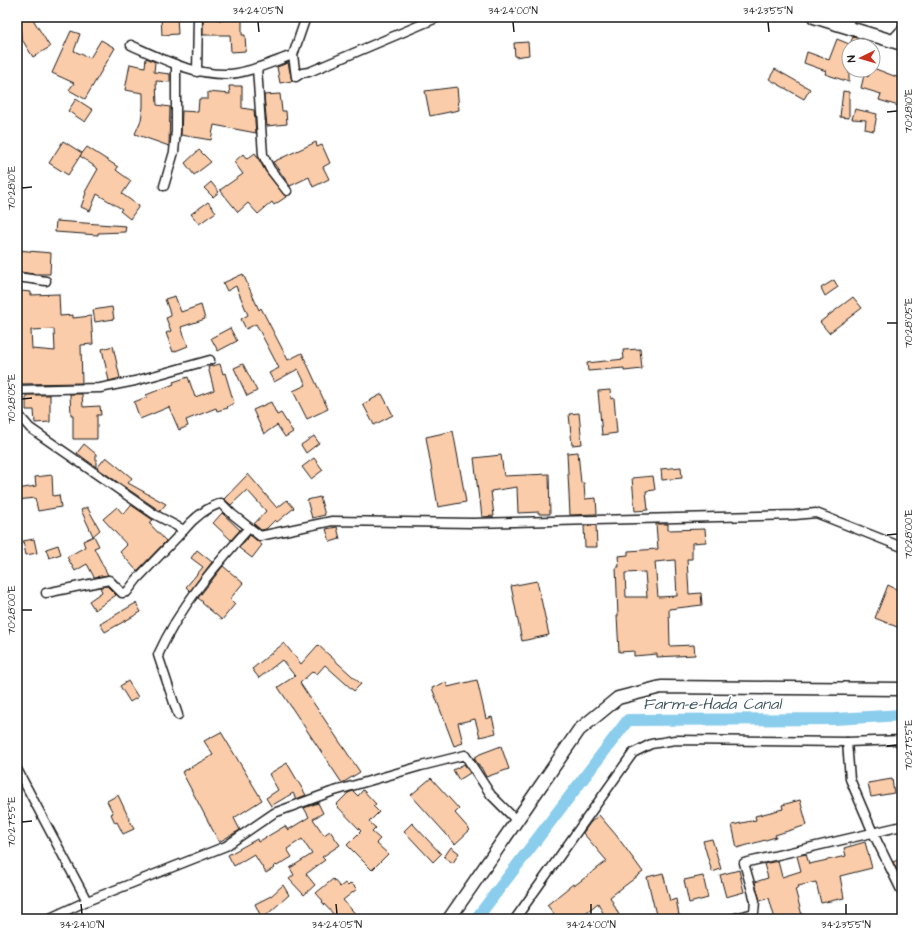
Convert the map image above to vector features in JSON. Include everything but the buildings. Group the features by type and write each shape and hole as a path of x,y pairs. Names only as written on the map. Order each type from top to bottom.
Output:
{"street":[{"path":"197,72 198,17"},
{"path":"306,17 293,55 296,77 302,73 439,17"},
{"path":"814,17 848,22 897,42 902,29"},
{"path":"131,45 176,65 197,72 229,74 257,68 293,55"},
{"path":"164,186 174,152 176,131 176,65"},
{"path":"257,68 263,155 270,169 287,191"},
{"path":"17,277 46,281"},
{"path":"17,390 100,388 136,381 210,360"},
{"path":"17,414 30,428 154,514 184,530"},
{"path":"46,593 109,580 122,593 127,592 137,579 190,522 210,506 221,502 232,514 260,536 332,521 473,523 795,515 816,513 902,547"},
{"path":"178,715 158,655 168,633 208,574 249,528"},
{"path":"449,919 578,730 618,698 660,687 902,689"},
{"path":"515,919 633,754 651,744 675,740 847,742 902,740"},
{"path":"847,742 850,779 873,833 902,892"},
{"path":"48,919 87,901 226,846 274,813 331,792 421,766 466,755 491,795 516,820"},
{"path":"17,769 87,901"},
{"path":"731,919 754,913 755,901 744,863 902,826"}],"waterway":[{"name":"Farm-e-Hada Canal","path":"476,919 628,720 835,719 902,715"}]}
